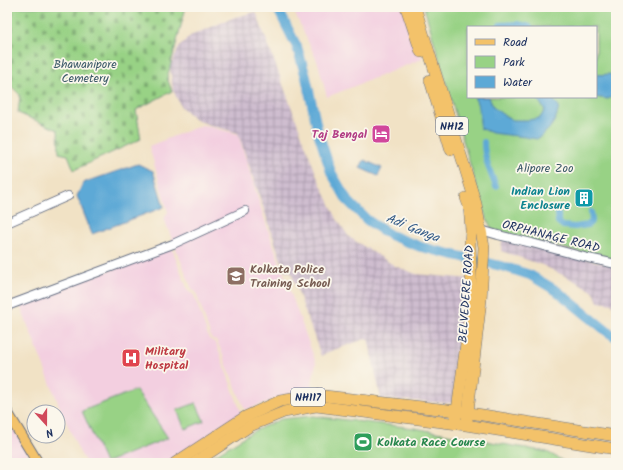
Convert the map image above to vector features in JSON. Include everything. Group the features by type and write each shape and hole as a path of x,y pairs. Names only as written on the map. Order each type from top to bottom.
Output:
{"highway":[{"name":"BELVEDERE ROAD","path":"406,7 469,206 471,230 470,243 477,286"},
{"name":"BELVEDERE ROAD","path":"415,7 476,204 484,247 477,286 472,299 461,424"},
{"name":"NH117","path":"175,463 194,458 245,417 280,401 316,396 463,412"},
{"path":"194,458 250,426 284,412 316,406 461,424 616,449"},
{"path":"463,412 616,436"}],"main road":[{"path":"7,412 38,463"},
{"path":"7,423 32,463"}],"street":[{"path":"7,223 68,196"},
{"path":"7,306 173,244 245,211"},
{"name":"ORPHANAGE ROAD","path":"481,230 498,236 616,264"}],"shaded area":[{"path":"292,7 406,7 422,59 327,97 318,63"},
{"path":"256,12 317,176 337,219 349,237 395,266 416,274 471,279 465,338 452,403 381,399 368,338 328,352 321,356 291,272 285,272 238,133 209,125 195,119 181,107 173,90 170,67 179,47 190,36 235,17"},
{"name":"Kolkata Police Training School","path":"202,125 238,134 266,224 316,363 311,388 245,410 217,341 211,338 196,292 192,289 164,219 168,212 149,146"},
{"path":"502,240 616,266 616,311 612,304 598,302 594,292 575,281 542,265 501,251"},
{"name":"Military Hospital","path":"172,248 188,291 194,295 209,339 216,343 242,415 169,463 86,463 66,421 66,404 59,404 19,303"},
{"path":"7,417 33,463 7,463"}],"green space":[{"name":"Bhawanipore Cemetery","path":"7,7 186,7 167,78 172,91 136,110 141,139 74,170 68,155 59,153 58,130 18,113 20,95 7,82"},
{"name":"Alipore Zoo","path":"424,7 616,7 616,260 492,230 484,212"},
{"path":"136,390 168,438 105,463 82,411"},
{"path":"196,403 204,421 185,429 177,410"},
{"name":"Kolkata Race Course","path":"313,416 414,428 547,452 567,463 202,463 252,432 281,419"}],"water":[{"path":"610,74 616,81 616,95 608,99 597,97 597,75"},
{"path":"474,98 489,98 493,107 513,120 540,118 545,110 537,98 553,98 559,106 552,125 537,139 492,133 480,128 479,108"},
{"path":"364,160 382,168 378,176 360,168"},
{"path":"138,164 153,171 164,207 92,234 77,196 83,183"}],"waterway":[{"name":"Adi Ganga","path":"277,7 297,47 306,77 318,132 331,172 347,200 367,220 390,235 421,247 505,267 530,275 557,291 616,337"},
{"path":"500,26 518,24 526,26"},
{"path":"484,142 486,159 496,186"},
{"path":"558,214 558,222 563,226 575,227 588,225 592,221 591,212"}],"place":[{"name":"Taj Bengal","path":"381,134"},
{"name":"Indian Lion Enclosure","path":"584,198"},
{"name":"Kolkata Police Training School","path":"236,276"},
{"name":"Military Hospital","path":"131,358"},
{"name":"Kolkata Race Course","path":"363,442"}]}
